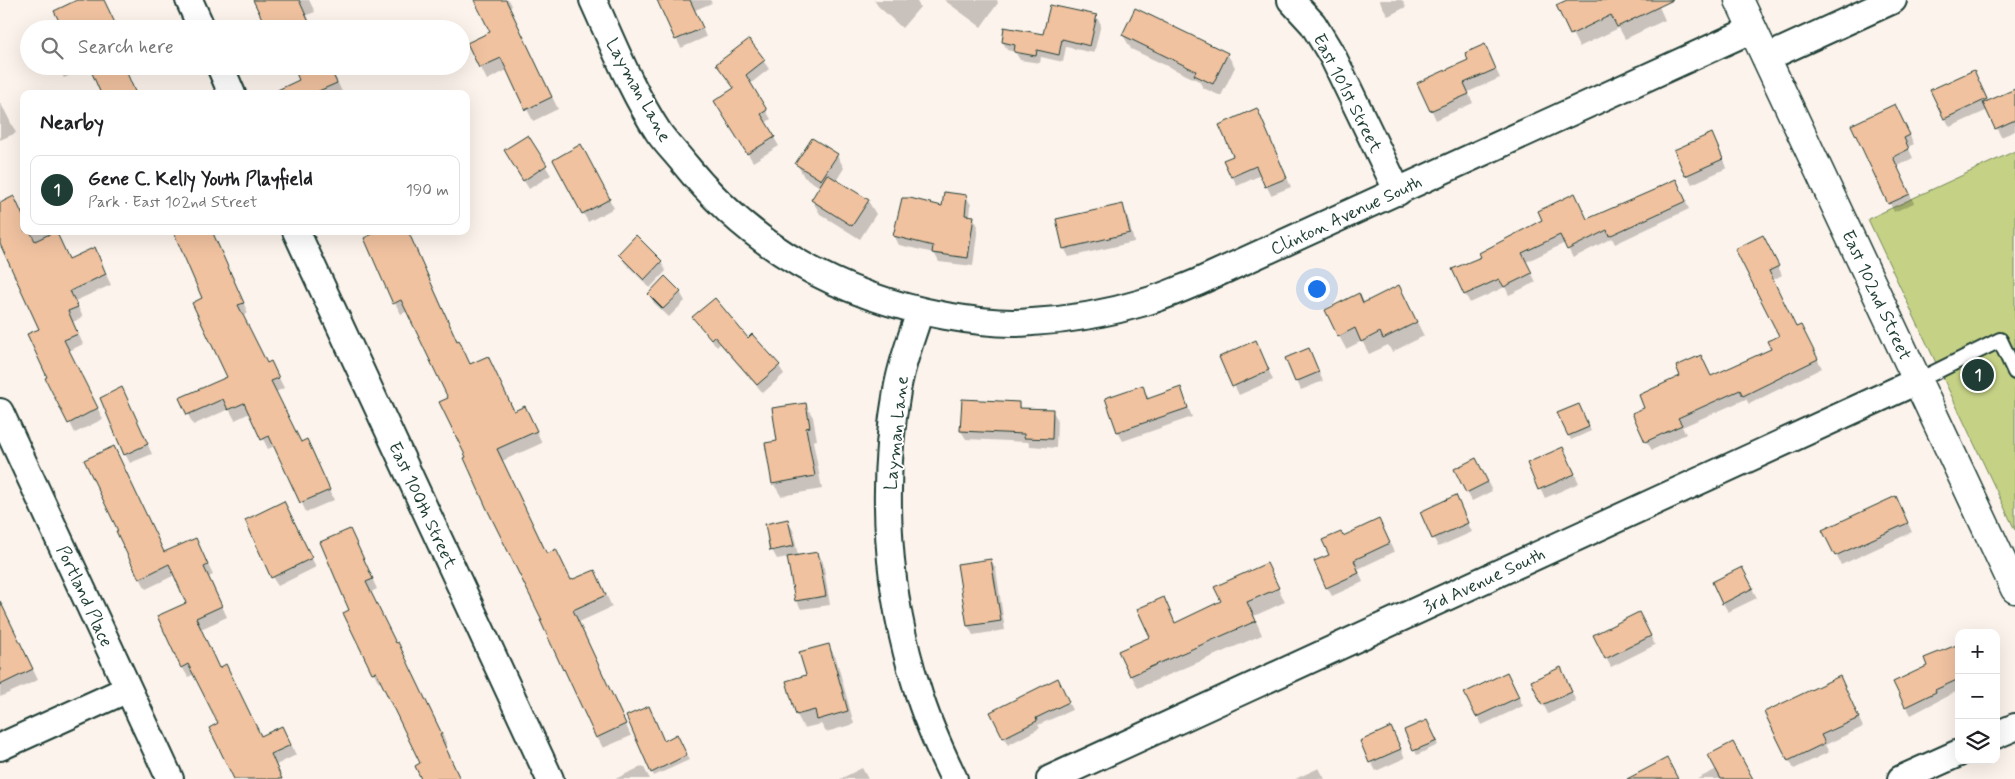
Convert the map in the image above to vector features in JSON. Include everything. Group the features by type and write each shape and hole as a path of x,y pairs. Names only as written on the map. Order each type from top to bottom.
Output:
{"street":[{"path":"189,0 198,20"},
{"name":"Layman Lane","path":"593,0 627,74 659,133 699,182 745,227 798,264 858,292 920,311 897,390 888,464 889,540 898,613 916,688 954,779"},
{"name":"East 101st Street","path":"1291,0 1313,24 1333,57 1398,192"},
{"name":"East 102nd Street","path":"1739,0 2015,589"},
{"path":"1766,58 1893,0"},
{"name":"Clinton Avenue South","path":"920,311 974,321 1031,322 1087,315 1144,302 1198,282 1753,29"},
{"path":"224,75 230,90"},
{"name":"East 100th Street","path":"298,235 550,779"},
{"name":"3rd Avenue South","path":"1050,779 1917,381"},
{"name":"Portland Place","path":"0,412 170,779"},
{"path":"0,747 128,689"},
{"path":"2000,733 2015,727"},
{"path":"1901,779 1955,754"}],"lane":[{"path":"1917,381 2000,340 2015,372"}],"green space":[{"path":"2015,151 2015,530 1868,219"}],"building":[{"path":"77,0 104,0 114,20 58,20 54,11"},
{"path":"253,0 299,0 308,20 263,20"},
{"path":"474,0 506,0 552,97 525,110 501,58 479,68 470,49 470,42 490,32"},
{"path":"657,0 690,0 703,28 675,40"},
{"path":"1567,0 1673,0 1617,27 1611,15 1570,35 1556,5"},
{"path":"1050,5 1097,15 1090,46 1062,39 1059,55 1037,50 1036,56 1014,52 1015,45 1002,42 1004,27 1043,34"},
{"path":"1135,8 1228,53 1213,84 1194,75 1196,71 1122,35"},
{"path":"749,39 765,60 746,75 767,110 761,114 775,137 747,154 714,101 734,88 716,64"},
{"path":"1485,44 1496,69 1464,83 1469,94 1430,111 1417,83 1468,60 1465,53"},
{"path":"1974,70 1987,99 1944,119 1930,90"},
{"path":"93,75 128,75 134,90 99,90"},
{"path":"297,75 333,75 337,83 321,90 278,90 299,80"},
{"path":"2015,89 2015,120 1995,129 1983,103"},
{"path":"1895,104 1910,135 1904,138 1909,149 1893,157 1910,194 1888,204 1851,125"},
{"path":"1257,108 1287,178 1265,187 1256,166 1231,177 1223,160 1233,156 1219,125"},
{"path":"1712,133 1723,159 1685,176 1674,150"},
{"path":"528,135 547,165 523,181 504,150"},
{"path":"812,138 838,154 821,180 795,164"},
{"path":"581,144 610,199 582,214 553,160"},
{"path":"827,174 869,200 852,226 811,200"},
{"path":"1676,179 1686,201 1609,236 1607,230 1567,250 1560,235 1522,253 1532,273 1504,287 1499,279 1464,295 1452,269 1481,257 1479,253 1542,220 1538,211 1575,193 1587,219"},
{"path":"944,192 967,195 965,215 974,216 968,258 932,253 933,246 893,236 902,198 910,198 942,206"},
{"path":"14,196 20,209 20,235 32,235 35,241 48,235 58,235 69,259 95,247 106,274 70,291 78,307 68,311 78,334 64,340 98,408 68,424 45,378 47,377 27,334 39,329 0,244 0,203"},
{"path":"1123,204 1130,233 1063,249 1056,219"},
{"path":"175,235 214,235 244,303 238,305 267,363 271,361 279,378 271,381 301,442 307,439 330,490 300,503 269,436 261,440 244,403 228,410 223,399 187,415 179,398 227,377 192,303 202,298"},
{"path":"370,235 410,235 457,341 459,340 470,364 488,356 514,411 525,406 537,431 497,449 547,554 556,549 571,580 595,570 606,595 573,610 626,724 596,738 540,620 542,620 486,507 464,458 466,457 439,402 448,398 401,300 393,304 364,238"},
{"path":"636,235 662,261 644,280 618,254"},
{"path":"1763,235 1779,266 1769,271 1796,327 1801,325 1818,359 1743,396 1740,390 1678,418 1682,425 1645,442 1632,413 1644,408 1639,395 1680,376 1676,366 1701,355 1711,376 1771,349 1767,341 1779,336 1735,249"},
{"path":"665,276 681,292 663,309 648,294"},
{"path":"1399,285 1417,322 1383,339 1380,332 1361,342 1355,328 1338,337 1325,310 1359,293 1363,303"},
{"path":"715,298 748,338 752,334 780,365 757,385 714,336 711,339 692,317"},
{"path":"1256,340 1269,370 1232,387 1219,357"},
{"path":"1309,348 1319,372 1295,382 1285,358"},
{"path":"1143,385 1147,399 1181,387 1188,408 1117,432 1105,398"},
{"path":"122,387 148,444 124,455 100,398"},
{"path":"962,399 1019,402 1019,408 1053,409 1052,439 1024,438 1024,434 960,431"},
{"path":"806,403 810,427 806,428 815,476 772,484 765,443 777,441 772,408"},
{"path":"1579,404 1589,427 1568,436 1557,413"},
{"path":"114,446 164,552 196,538 208,565 204,567 222,606 196,618 219,668 226,664 261,736 282,726 291,745 271,754 282,779 234,779 209,728 218,723 188,664 181,668 157,616 186,603 169,564 139,579 84,460"},
{"path":"1563,447 1575,474 1538,490 1527,463"},
{"path":"1476,458 1488,482 1466,493 1454,469"},
{"path":"1456,495 1468,523 1432,539 1420,512"},
{"path":"1896,496 1908,523 1835,556 1822,530"},
{"path":"284,501 312,558 271,578 245,520"},
{"path":"788,519 794,546 770,551 765,524"},
{"path":"1379,519 1390,543 1354,560 1359,573 1326,588 1314,561 1329,555 1322,540 1341,532 1343,536"},
{"path":"350,529 373,579 366,582 396,643 398,642 442,734 440,735 460,779 421,779 415,766 420,763 376,672 372,673 343,613 349,610 320,542"},
{"path":"818,552 826,596 795,601 787,557"},
{"path":"991,559 1001,621 967,626 957,564"},
{"path":"1267,563 1279,588 1247,602 1256,621 1130,676 1118,651 1150,637 1137,609 1164,597 1175,623 1221,601 1214,587"},
{"path":"1742,567 1753,588 1722,604 1712,582"},
{"path":"0,601 33,669 0,685"},
{"path":"1639,612 1651,636 1605,659 1593,635"},
{"path":"829,644 848,711 817,720 815,710 796,715 786,681 806,675 799,652"},
{"path":"1955,646 1955,681 1905,707 1893,682 1927,666 1924,658"},
{"path":"1561,667 1572,692 1542,705 1531,681"},
{"path":"1507,672 1519,697 1476,717 1464,693"},
{"path":"1840,676 1859,718 1821,735 1825,743 1788,761 1764,712"},
{"path":"1058,678 1069,702 1036,718 1037,721 1003,738 990,712"},
{"path":"649,706 664,741 677,734 687,755 651,773 626,716"},
{"path":"1427,720 1437,741 1413,751 1404,730"},
{"path":"1391,727 1401,749 1369,763 1360,741"},
{"path":"1733,742 1753,779 1721,779 1708,755"},
{"path":"1667,758 1678,779 1627,779"}],"place":[{"name":"Gene C. Kelly Youth Playfield","path":"1978,375"}]}
